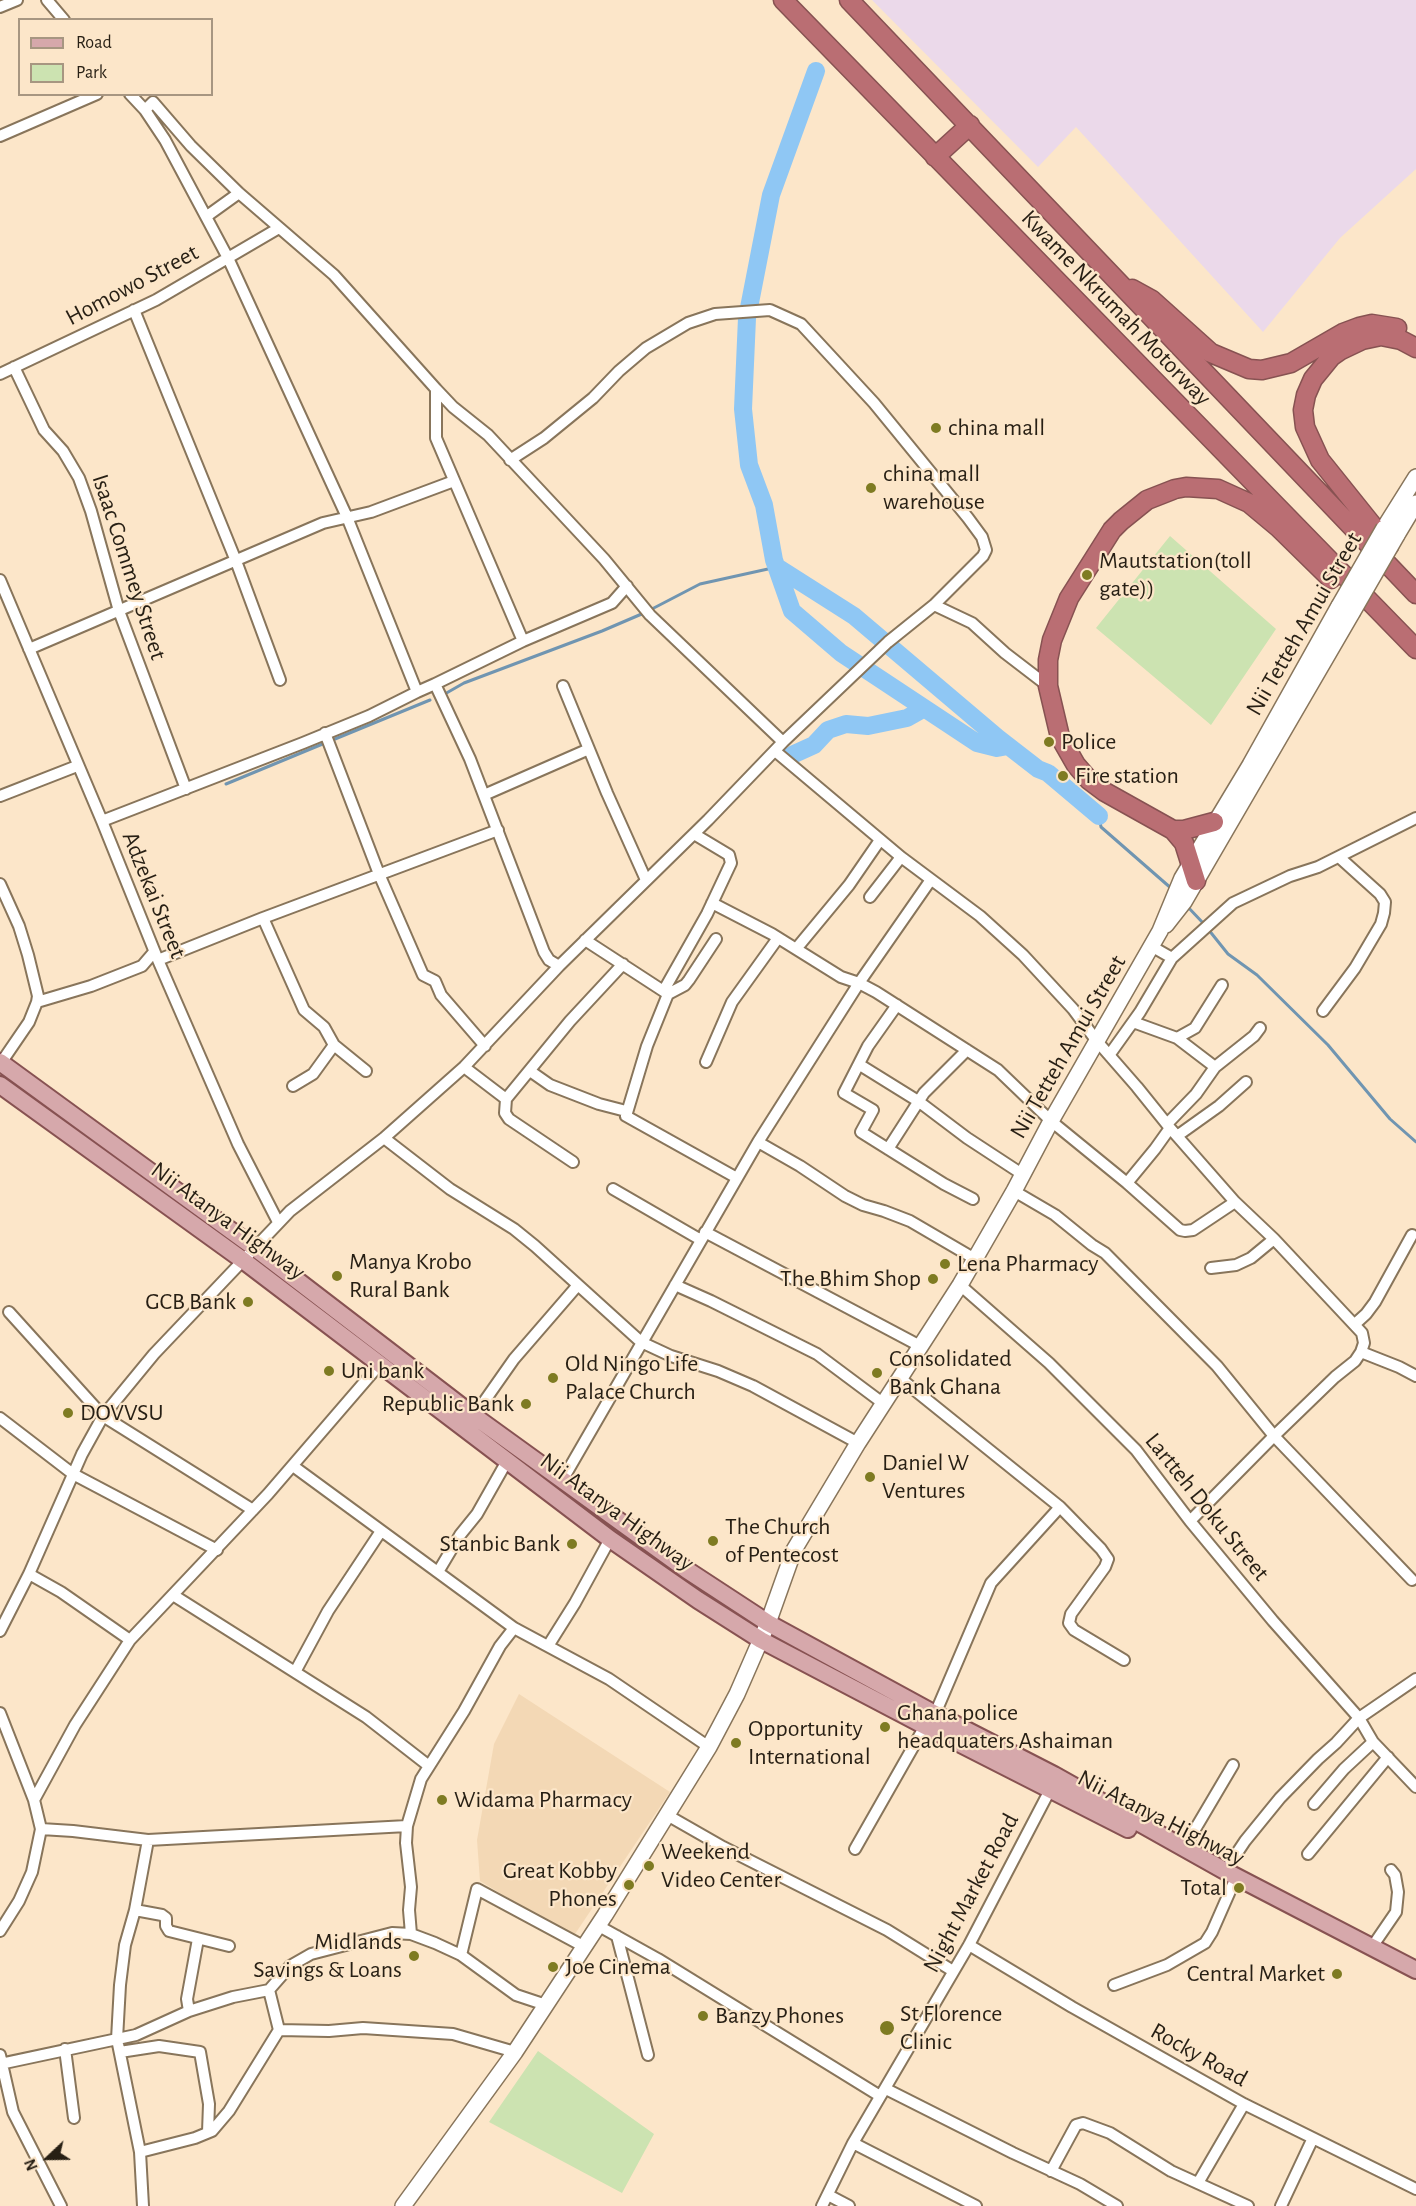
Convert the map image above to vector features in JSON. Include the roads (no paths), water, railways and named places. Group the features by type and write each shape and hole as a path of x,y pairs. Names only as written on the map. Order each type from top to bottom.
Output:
{"highway":[{"name":"Kwame Nkrumah Motorway","path":"783,0 1416,649"},
{"name":"Kwame Nkrumah Motorway","path":"849,0 1416,594"},
{"path":"935,157 970,125"},
{"path":"1112,277 1152,300 1211,353 1249,369 1262,370 1291,363 1336,337 1359,327 1386,325 1416,334"},
{"path":"1416,348 1401,340 1381,336 1362,340 1341,350 1331,357 1313,379 1303,410 1305,427 1320,460 1416,577"},
{"path":"1196,880 1184,843 1173,830 1105,792 1089,780 1076,765 1060,737 1048,686 1048,660 1052,640 1065,608 1112,530 1131,511 1147,500 1186,487 1218,489 1249,503 1279,528 1416,662"},
{"path":"1173,830 1214,822"}],"main road":[{"name":"Nii Tetteh Amui Street","path":"403,2206 515,2052 668,1815 709,1747 761,1640 794,1550 858,1443 960,1285 1096,1040 1160,931 1174,893 1191,862 1391,532 1416,477"},
{"path":"1391,532 1416,503"},
{"path":"1160,931 1176,914 1196,880 1346,609"},
{"path":"1,1062 255,1248 474,1416 687,1570 768,1623 930,1720 1054,1774 1230,1876 1416,1970"},
{"name":"Nii Atanya Highway","path":"0,1085 244,1261 610,1539 761,1640 930,1720 1051,1788 1230,1876 1416,1978"}],"street":[{"path":"0,7 17,0"},
{"path":"47,0 62,18"},
{"path":"0,136 92,96"},
{"path":"132,96 145,110 165,140 228,258 347,517 417,692"},
{"path":"145,110 153,102 191,146 239,193 334,275 453,407 488,435 627,586 647,612 783,742"},
{"path":"207,216 239,193"},
{"name":"Homowo Street","path":"0,374 185,284 279,228"},
{"path":"134,310 236,561 280,680"},
{"path":"0,1630 29,1574 73,1474 103,1416 154,1354 244,1261 278,1222 307,1196 384,1138 464,1067 559,966 694,834 783,742 888,642 934,605 987,550 982,537 874,403 801,324 770,310 715,314 688,323 646,348 575,413 544,438 510,460"},
{"name":"Isaac Commey Street","path":"14,367 44,430 63,451 79,478 119,611 186,789"},
{"path":"436,389 436,438 523,641"},
{"path":"29,649 323,523 371,512 454,481"},
{"name":"Adzekai Street","path":"0,580 5,609 29,649 156,956 238,1144 278,1222"},
{"path":"102,821 369,716 523,641 612,603 627,586"},
{"path":"934,605 972,623 1005,653 1048,686"},
{"path":"435,684 484,795 544,952 549,960 559,966"},
{"path":"563,686 646,880"},
{"path":"326,733 379,874 423,975 435,981 441,995 485,1046"},
{"path":"484,795 589,749"},
{"path":"775,751 901,857 980,916 1023,955 1073,1009 1096,1040 1235,1202 1274,1239 1362,1333 1364,1343 1355,1360 1274,1436 1190,1521"},
{"path":"0,796 77,766"},
{"path":"1110,1054 1144,1006 1172,958 1233,903 1339,857 1416,818"},
{"path":"38,1002 91,986 142,966 156,956 498,830"},
{"path":"694,834 729,855 731,863 666,992 626,1111 628,1118 737,1179"},
{"path":"795,949 849,885 880,840"},
{"path":"870,897 901,857"},
{"path":"1323,1011 1355,968 1382,924 1384,913 1385,902 1380,894 1339,857"},
{"path":"563,1479 604,1412 641,1342 758,1142 859,983 930,880"},
{"path":"0,884 19,926 28,954 38,1002 29,1022 1,1062"},
{"path":"712,903 778,938 842,977 859,983 967,1050 1011,1081 1051,1120 1180,1230 1193,1230 1235,1202"},
{"path":"263,918 304,1010 324,1027 334,1045 366,1071"},
{"path":"706,1062 732,1002 778,938"},
{"path":"666,992 685,985 716,939"},
{"path":"585,940 666,992"},
{"path":"1151,946 1172,958"},
{"path":"573,1162 509,1119 504,1113 506,1099 570,1021 623,964"},
{"path":"1176,1038 1195,1028 1222,985"},
{"path":"897,1005 868,1046 844,1093 873,1110 861,1132 972,1199"},
{"path":"1133,1022 1176,1038 1215,1067"},
{"path":"1127,1183 1171,1129 1215,1067 1254,1036 1260,1028"},
{"path":"293,1086 313,1074 334,1045"},
{"path":"888,1149 918,1101 967,1050"},
{"path":"860,1065 918,1101 1022,1174"},
{"path":"464,1067 506,1099"},
{"path":"530,1071 550,1084 599,1104 626,1111"},
{"path":"1171,1129 1219,1106 1246,1082"},
{"path":"384,1138 450,1189 514,1229 641,1342 671,1356 718,1371 753,1386 858,1443"},
{"path":"758,1142 845,1196 863,1205 910,1221 975,1259"},
{"path":"613,1189 922,1347"},
{"path":"1014,1191 1055,1215 1092,1245 1106,1253 1217,1366 1274,1436 1412,1580"},
{"path":"1356,1324 1375,1302 1412,1234"},
{"path":"1211,1268 1236,1265 1251,1258 1274,1239"},
{"path":"474,1416 514,1359 578,1285"},
{"path":"675,1285 817,1354 884,1404"},
{"name":"Lartteh Doku Street","path":"960,1285 1049,1363 1136,1450 1190,1521 1273,1621 1359,1718 1373,1742 1415,1786"},
{"path":"9,1312 103,1416 253,1510"},
{"path":"1361,1352 1416,1376"},
{"path":"34,1800 75,1725 130,1640 293,1466 380,1364"},
{"path":"901,1379 1060,1507 1101,1549 1108,1559 1105,1567 1071,1614 1069,1623 1074,1630 1124,1660"},
{"path":"0,1418 73,1474 216,1550"},
{"path":"438,1572 460,1536 477,1514 507,1461"},
{"path":"293,1466 514,1628 609,1679 709,1747"},
{"path":"855,1849 930,1720 991,1583 1060,1507"},
{"path":"295,1672 328,1611 381,1531"},
{"path":"548,1646 576,1603 610,1539"},
{"path":"29,1574 71,1598 130,1640"},
{"path":"173,1595 366,1717 429,1766"},
{"path":"411,1934 407,1826 421,1779 500,1646 514,1628"},
{"path":"1114,1985 1167,1965 1205,1943 1212,1932 1230,1876 1245,1841 1280,1798 1359,1718 1416,1679"},
{"path":"0,1713 34,1800 42,1829 32,1872 19,1901 4,1919 0,1931"},
{"path":"1314,1804 1344,1769 1373,1742"},
{"path":"1308,1854 1388,1758"},
{"path":"1184,1848 1233,1765"},
{"name":"Night Market Road","path":"822,2206 853,2143 969,1945 1051,1788"},
{"path":"668,1815 723,1847 887,1930 953,1971"},
{"path":"42,1829 148,1839 407,1826"},
{"path":"143,2206 140,2152 117,2039 125,1945 135,1910 148,1839"},
{"path":"1372,1947 1396,1912 1398,1892 1395,1875 1391,1870"},
{"path":"461,1955 477,1888 583,1946"},
{"path":"135,1910 162,1915 166,1918 166,1926 170,1932 229,1946"},
{"path":"597,1925 883,2092 1080,2184 1117,2206"},
{"path":"61,2206 13,2112 1,2061 117,2039 153,2029 189,2011 233,1997 269,1990 291,1966 311,1954 392,1934 411,1934 461,1955 516,1995 546,2005"},
{"path":"617,1936 648,2055"},
{"path":"189,2011 187,1999 198,1939"},
{"name":"Rocky Road","path":"969,1945 1082,2013 1244,2104 1416,2188"},
{"path":"140,2152 195,2138 212,2131 229,2111 279,2030 269,1990"},
{"path":"279,2030 329,2031 363,2028 453,2034 515,2052"},
{"path":"120,2052 159,2046 200,2052 209,2104 208,2132"},
{"path":"65,2049 74,2118"},
{"path":"1198,2183 1244,2104"},
{"path":"1051,2170 1076,2125 1083,2123 1110,2133 1162,2166 1248,2206"},
{"path":"1281,2206 1313,2138"},
{"path":"853,2143 976,2206"},
{"path":"828,2195 849,2206"}],"waterway":[{"path":"816,71 771,195 747,318 743,409 749,465 764,505 774,560 792,611 841,653 977,743 997,748 1008,746"},
{"path":"650,610 700,584 777,567"},
{"path":"777,567 854,616 998,738 1038,769 1048,773 1099,816"},
{"path":"443,695 464,683 644,613"},
{"path":"335,739 430,700"},
{"path":"792,755 814,745 828,730 846,724 868,726 907,718 923,709"},
{"path":"226,784 325,743"},
{"path":"1099,816 1101,827 1172,889"},
{"path":"1186,905 1204,924"},
{"path":"1208,929 1228,954 1257,975 1328,1045 1390,1119 1416,1142"}],"place":[{"name":"china mall","path":"936,428"},
{"name":"china mall warehouse","path":"871,488"},
{"name":"Mautstation(toll gate))","path":"1087,575"},
{"name":"Police","path":"1049,742"},
{"name":"Fire station","path":"1063,776"},
{"name":"Lena Pharmacy","path":"945,1264"},
{"name":"Manya Krobo Rural Bank","path":"337,1276"},
{"name":"The Bhim Shop","path":"933,1279"},
{"name":"GCB Bank","path":"248,1302"},
{"name":"Uni bank","path":"329,1371"},
{"name":"Consolidated Bank Ghana","path":"877,1373"},
{"name":"Old Ningo Life Palace Church","path":"553,1378"},
{"name":"Republic Bank","path":"526,1404"},
{"name":"DOVVSU","path":"68,1413"},
{"name":"Daniel W Ventures","path":"870,1477"},
{"name":"The Church of Pentecost","path":"713,1541"},
{"name":"Stanbic Bank","path":"572,1544"},
{"name":"Ghana police headquaters Ashaiman","path":"885,1727"},
{"name":"Opportunity International","path":"736,1743"},
{"name":"Widama Pharmacy","path":"442,1800"},
{"name":"Weekend Video Center","path":"649,1866"},
{"name":"Great Kobby Phones","path":"629,1885"},
{"name":"Total","path":"1239,1888"},
{"name":"Midlands Savings & Loans","path":"414,1956"},
{"name":"Joe Cinema","path":"553,1967"},
{"name":"Central Market","path":"1337,1974"},
{"name":"Banzy Phones","path":"703,2016"},
{"name":"St Florence Clinic","path":"887,2028"}]}
